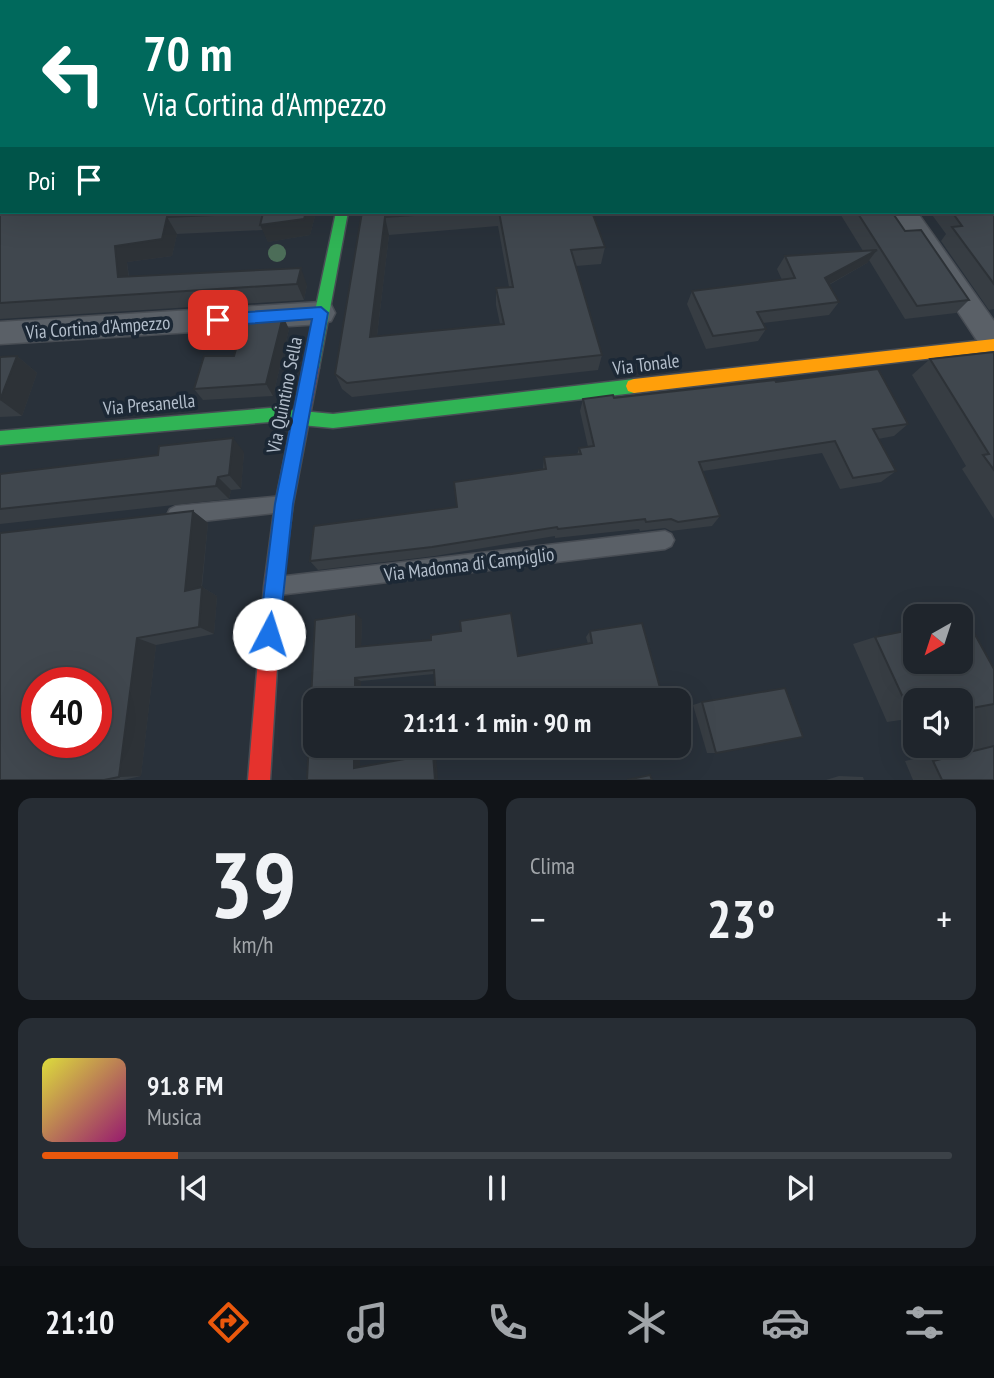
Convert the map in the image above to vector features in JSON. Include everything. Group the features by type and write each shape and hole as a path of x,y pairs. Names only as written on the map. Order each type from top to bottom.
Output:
{"street":[{"name":"Via Quintino Sella","path":"259,779 273,587 284,504 342,214"},
{"path":"905,214 994,344"},
{"name":"Via Cortina d'Ampezzo","path":"0,333 321,313"},
{"name":"Via Tonale","path":"302,417 333,421 994,344"},
{"name":"Via Presanella","path":"0,438 270,415 302,417"}],"lane":[{"path":"163,517 284,504"},
{"name":"Via Madonna di Campiglio","path":"273,587 665,540"}],"building":[{"path":"0,214 239,214 167,217 162,239 115,246 118,277 301,268 297,284 0,303"},
{"path":"263,214 305,214 304,219 260,225"},
{"path":"362,214 429,214 385,217 370,337 504,324 496,288 513,287 499,214 593,214 605,247 571,250 602,355 347,383 335,374"},
{"path":"858,214 893,214 905,231 921,230 969,300 917,306"},
{"path":"953,214 994,214 994,284 952,227 962,226"},
{"path":"877,250 825,278 839,302 757,312 766,329 713,336 692,291 795,278 785,256"},
{"path":"283,316 266,384 194,389 204,356 234,356 245,318"},
{"path":"994,352 994,470 983,455 989,454 930,359"},
{"path":"17,356 0,400 0,357"},
{"path":"878,369 908,424 873,429 896,471 853,478 835,441 699,462 720,516 678,522 671,519 646,522 645,519 557,527 432,547 310,561 314,526 457,507 454,482 546,469 544,457 581,454 579,448 594,446 583,399 776,382"},
{"path":"233,438 229,475 218,477 216,486 0,509 0,474 158,455 159,446"},
{"path":"193,511 185,591 202,587 199,627 137,638 119,777 104,780 0,780 0,533"},
{"path":"511,613 518,656 592,643 590,631 642,623 660,688 435,688 434,670 355,678 355,688 312,688 315,620 356,614 356,647 431,640 431,635 461,631 460,621"},
{"path":"903,631 903,674 973,674 973,631 994,669 994,704 973,708 973,688 903,688 903,697 875,637"},
{"path":"785,688 803,737 716,753 702,702"},
{"path":"994,746 994,780 942,780 933,761 973,758 973,751"},
{"path":"308,758 354,758 354,768 410,758 433,758 435,780 307,780"},
{"path":"650,775 652,780 627,780"}],"traffic: fast":[{"path":"311,368 342,214"},
{"path":"0,438 270,415 333,421 634,386"}],"traffic: slow":[{"path":"634,386 994,345"}],"traffic: jam":[{"path":"259,780 273,587 284,504 311,368"}],"route":[{"path":"218,320 321,313 284,504 269,634"}]}
